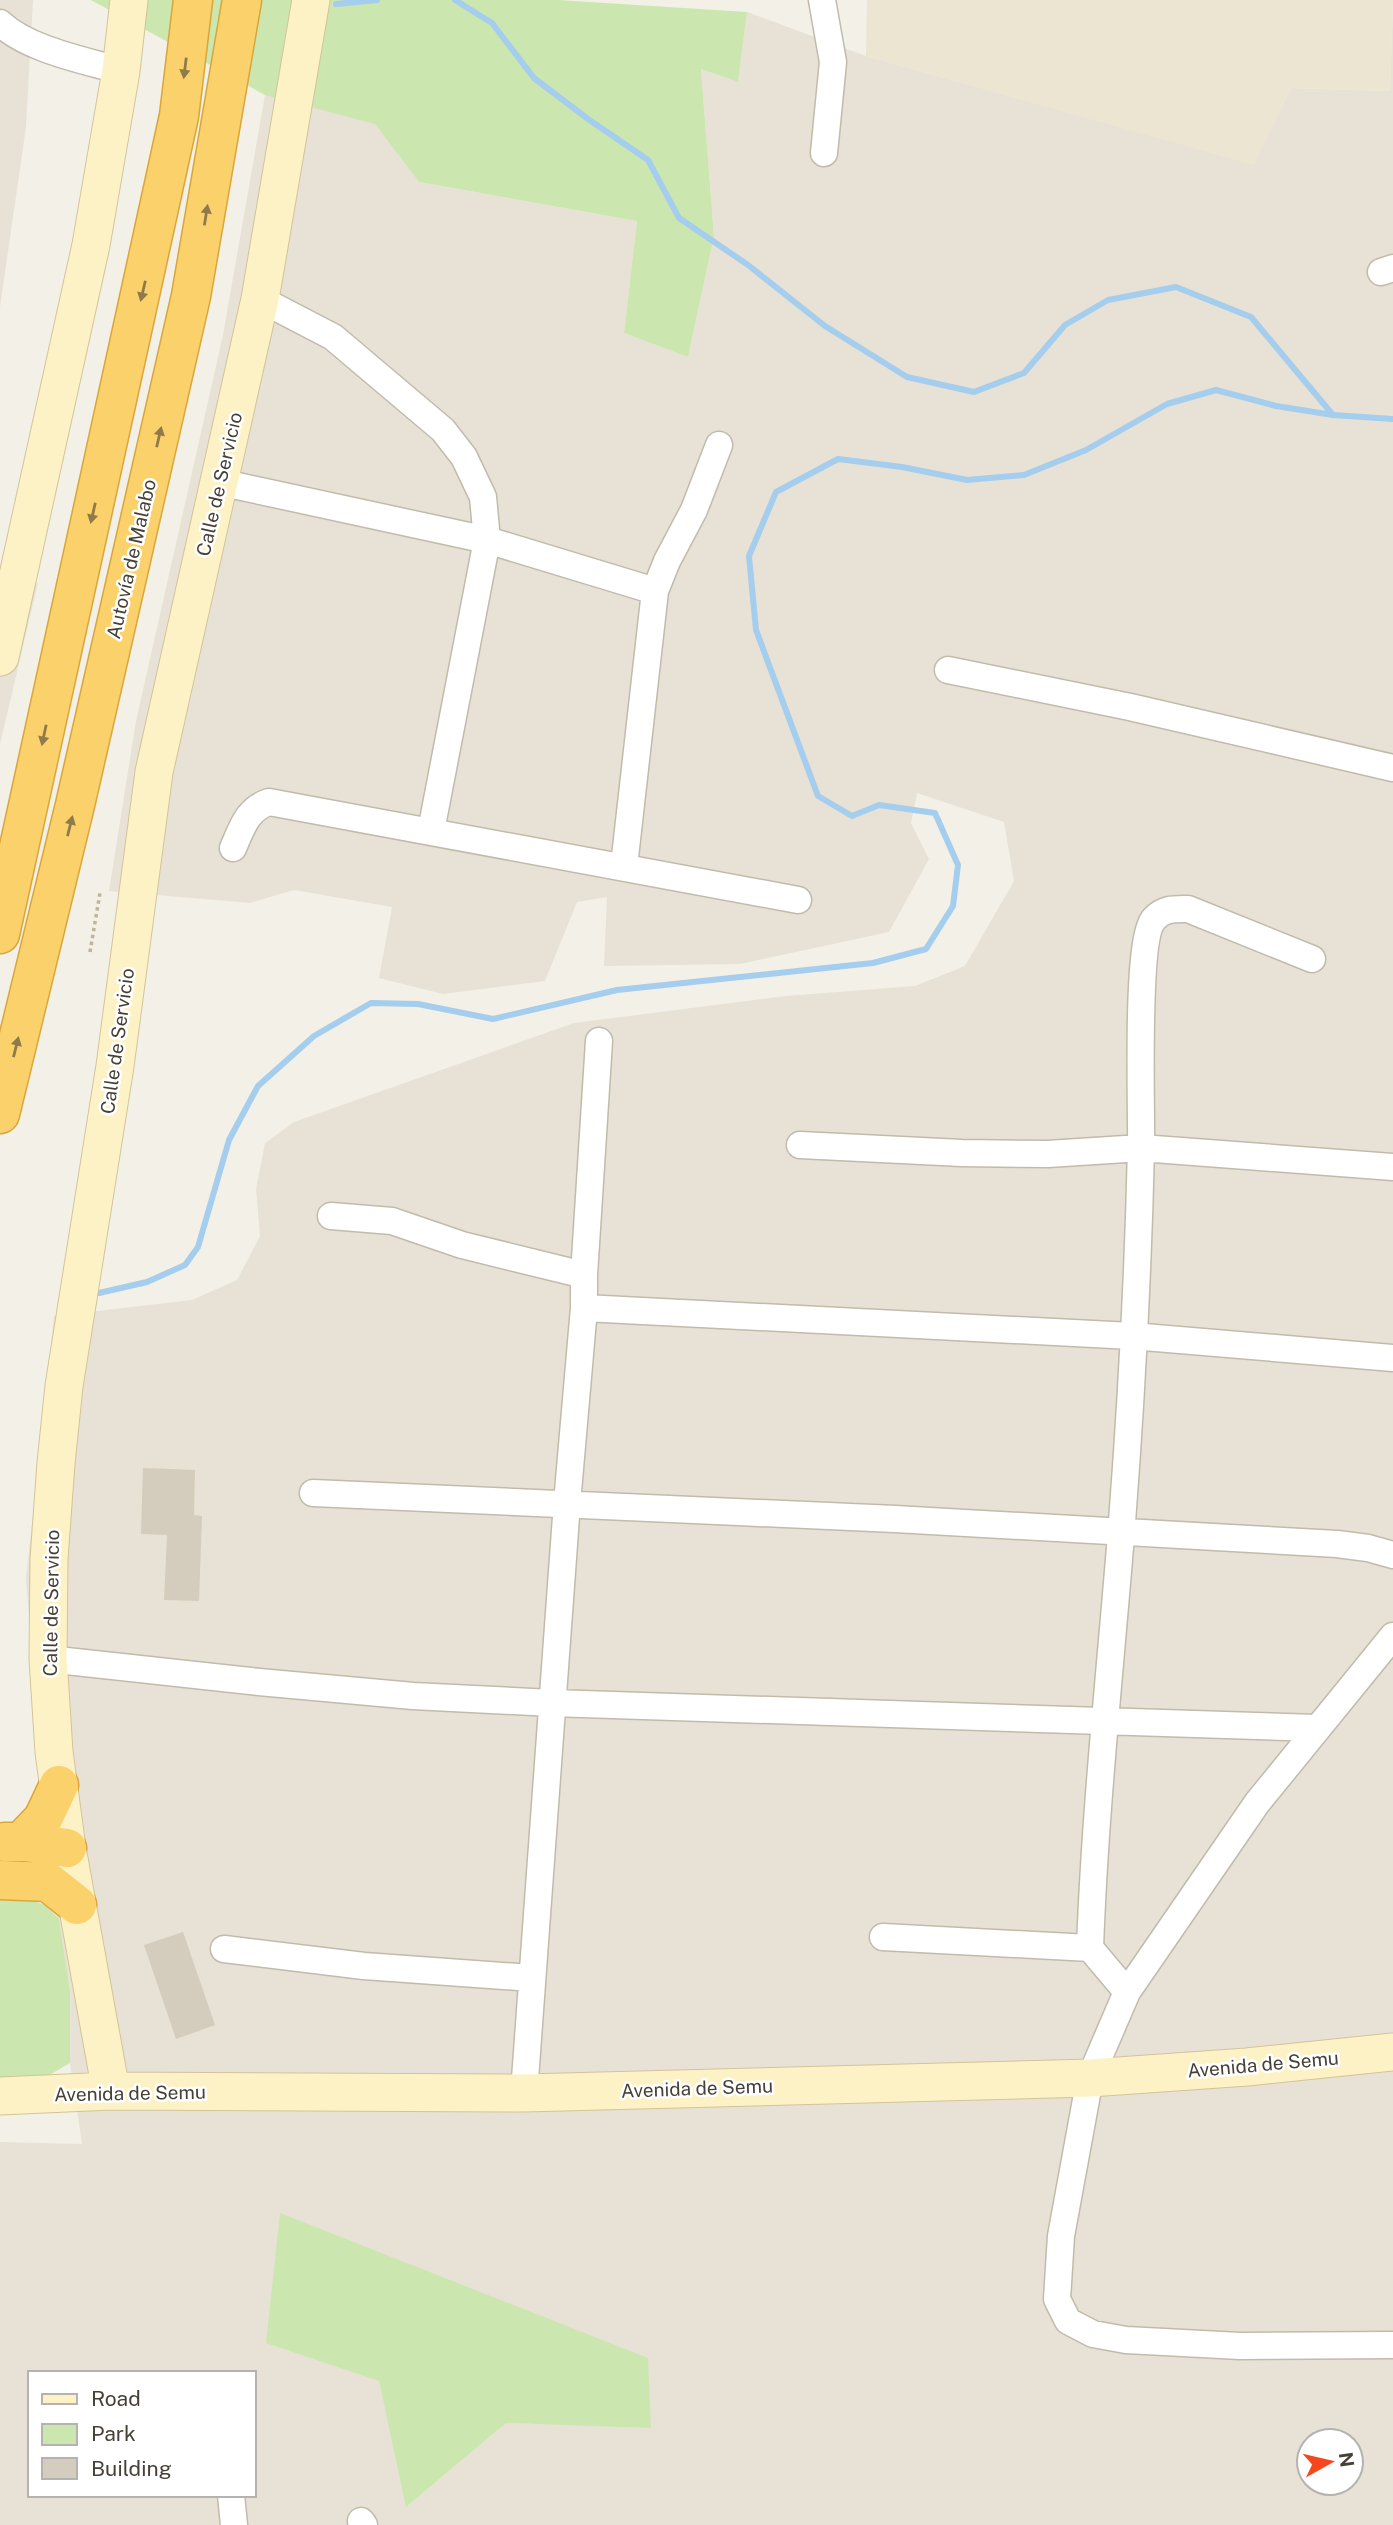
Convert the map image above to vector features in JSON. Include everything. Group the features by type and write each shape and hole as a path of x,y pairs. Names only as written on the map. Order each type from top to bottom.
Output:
{"highway":[{"path":"0,934 180,116 193,0"},
{"name":"Autovía de Malabo","path":"0,1114 75,805 191,296 242,0"},
{"path":"10,1842 43,1819 59,1785"},
{"path":"10,1842 67,1848"},
{"path":"0,1880 48,1882 77,1905"}],"street":[{"path":"3,629 91,245 121,72 129,0"},
{"name":"Calle de Servicio","path":"111,2091 67,1848 54,1752 48,1659 49,1559 64,1386 115,1066 154,772 260,299 311,0"},
{"path":"822,0 833,62 824,153"},
{"path":"0,23 6,29 46,49 121,72"},
{"path":"260,299 333,337 443,430 464,457 483,498 487,540 430,831"},
{"path":"624,866 655,591 667,561 694,510 719,445"},
{"path":"219,482 487,540 655,591"},
{"path":"948,670 1130,706 1393,768"},
{"path":"233,848 250,812 269,802 798,900"},
{"path":"1127,1992 1090,1948 1092,1879 1121,1532 1132,1336 1141,1148 1142,958 1152,920 1168,909 1188,909 1312,959"},
{"path":"524,2094 567,1503 584,1308 599,1041"},
{"path":"800,1145 962,1153 1048,1154 1141,1148 1393,1167"},
{"path":"331,1216 392,1221 462,1245 584,1275"},
{"path":"584,1308 1132,1336 1393,1358"},
{"path":"313,1493 567,1503 1337,1544 1393,1555"},
{"path":"1393,1636 1257,1803 1127,1992 1090,2078 1061,2236 1057,2298 1068,2321 1093,2334 1126,2340 1240,2346 1393,2345"},
{"path":"48,1659 400,1695 552,1703 1317,1728"},
{"path":"883,1937 1090,1948"},
{"path":"225,1949 364,1966 531,1978"},
{"name":"Avenida de Semu","path":"0,2096 111,2091 524,2094 1090,2078 1247,2067 1393,2052"},
{"path":"231,2497 234,2525"}],"path":[{"path":"90,952 100,892"}],"shaded area":[{"path":"0,0 33,0 26,127 0,307"},
{"path":"867,0 1393,0 1390,91 1291,88 1254,165 866,56"},
{"path":"1393,1 1393,2525 0,2525 0,2142 82,2144 70,2063 70,1990 59,1919 45,1905 42,1786 26,1579 54,1316 192,1300 237,1280 260,1236 256,1189 265,1143 294,1122 574,1023 786,996 915,986 965,966 1014,881 1004,822 917,793 911,823 929,859 889,932 740,964 604,966 607,897 577,902 545,981 443,994 379,978 392,907 294,890 250,903 109,891 136,721 223,335 265,95 300,94 376,124 419,182 637,221 624,333 688,357 714,236 701,69 738,82 747,12 866,56 1253,164 1291,88 1390,91","holes":["379,2381 651,2427 506,2423 407,2506"]},
{"path":"38,583 0,744 0,595"}],"green space":[{"path":"91,0 558,0 747,12 738,82 701,69 714,236 688,357 624,333 637,221 419,182 375,124 265,95"},
{"path":"17,1896 45,1905 59,1919 70,1990 70,2063 41,2080 0,2080 0,1899"},
{"path":"280,2213 648,2358 651,2428 506,2423 406,2507 379,2381 266,2343"}],"building":[{"path":"143,1468 195,1470 194,1515 202,1516 199,1601 164,1600 167,1535 141,1534"},
{"path":"183,1932 215,2025 176,2039 144,1945"}],"waterway":[{"path":"336,4 377,0"},
{"path":"455,0 492,23 534,78 648,160 679,218 748,265 825,326 907,377 974,392 1024,373 1065,325 1108,300 1176,287 1251,317 1333,415"},
{"path":"99,1293 147,1282 185,1265 198,1247 229,1140 258,1086 314,1036 371,1003 418,1004 493,1019 617,990 873,963 926,949 953,906 958,865 935,813 879,805 852,816 818,796 756,630 749,556 776,492 838,459 902,467 967,480 1024,475 1086,450 1167,404 1216,390 1276,406 1333,415 1393,419"}]}
